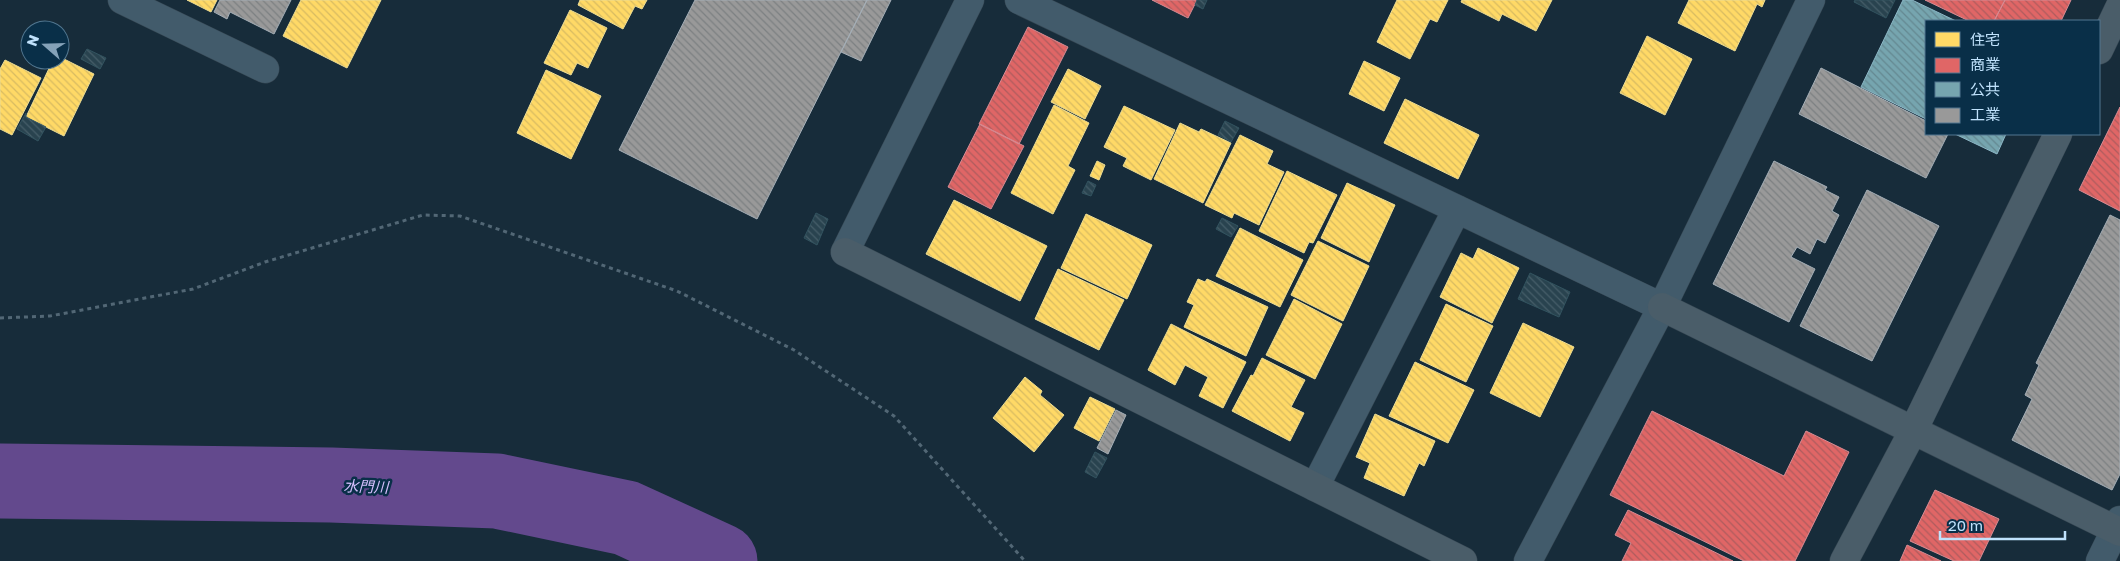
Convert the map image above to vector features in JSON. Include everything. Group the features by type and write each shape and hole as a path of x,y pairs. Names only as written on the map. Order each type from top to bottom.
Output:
{"street":[{"path":"122,0 265,69"},
{"path":"970,0 844,252 1463,561"},
{"path":"1019,0 1662,307 1914,431 2118,527 2100,561"},
{"path":"1528,561 1662,307 1811,0"},
{"path":"2100,48 2120,6"},
{"path":"1844,561 1914,431 2058,135"},
{"path":"1314,487 1457,209"}],"path":[{"path":"0,318 50,316 193,289 265,262 422,215 460,216 677,291 794,350 894,416 1025,561"}],"building: 住宅":[{"path":"187,0 217,0 211,12"},
{"path":"301,0 381,0 347,68 283,36"},
{"path":"580,0 647,0 642,9 635,6 623,29 578,5"},
{"path":"1397,0 1448,0 1437,22 1430,19 1410,59 1377,42"},
{"path":"1462,0 1552,0 1536,31 1502,14 1499,21 1461,2"},
{"path":"1689,0 1765,0 1762,7 1757,4 1735,51 1678,23"},
{"path":"570,10 607,28 588,68 577,63 571,75 544,63"},
{"path":"1647,36 1692,59 1665,115 1620,93"},
{"path":"5,60 20,68 20,70 25,70 41,78 12,135 0,129 0,69"},
{"path":"1364,61 1400,78 1384,111 1349,94"},
{"path":"70,62 94,74 64,136 26,117 48,70 70,70"},
{"path":"1068,69 1101,86 1085,119 1051,102"},
{"path":"546,70 601,96 571,159 517,133"},
{"path":"1405,99 1479,135 1458,179 1384,143"},
{"path":"1054,105 1089,123 1068,166 1075,170 1053,214 1011,193"},
{"path":"1124,106 1175,130 1151,180 1123,166 1127,158 1104,147"},
{"path":"1180,123 1199,132 1201,129 1231,143 1203,203 1154,179"},
{"path":"1240,135 1273,151 1267,164 1284,172 1259,225 1234,213 1232,218 1205,205"},
{"path":"1097,161 1105,165 1099,180 1090,176"},
{"path":"1287,171 1337,195 1313,243 1309,242 1304,253 1259,231"},
{"path":"1347,183 1395,205 1369,262 1321,238"},
{"path":"954,200 1047,246 1020,301 926,254"},
{"path":"1086,214 1152,245 1127,299 1061,268"},
{"path":"1240,228 1303,260 1280,307 1216,276"},
{"path":"1318,241 1369,266 1343,321 1291,295"},
{"path":"1478,248 1519,268 1492,323 1440,297 1461,253 1473,259"},
{"path":"1058,269 1124,300 1099,350 1035,319"},
{"path":"1198,279 1205,282 1207,279 1268,307 1246,356 1184,327 1194,305 1187,302"},
{"path":"1294,299 1342,324 1315,379 1266,355"},
{"path":"1446,304 1493,326 1466,382 1420,360"},
{"path":"1523,323 1574,347 1540,417 1490,393"},
{"path":"1171,324 1246,362 1223,408 1199,396 1208,377 1185,365 1175,385 1148,370"},
{"path":"1262,358 1305,380 1291,407 1304,413 1290,441 1232,411"},
{"path":"1415,362 1474,390 1448,443 1389,416"},
{"path":"1025,377 1042,391 1040,395 1064,415 1034,452 993,418"},
{"path":"1090,397 1115,409 1099,441 1074,428"},
{"path":"1375,414 1435,441 1424,466 1419,463 1404,496 1364,478 1370,463 1356,457"}],"building: 商業":[{"path":"1152,0 1197,0 1188,18"},
{"path":"1925,0 2005,0 1995,20 1967,20"},
{"path":"2005,0 2071,0 2061,20 1995,20"},
{"path":"1028,27 1068,47 1019,144 979,124"},
{"path":"2120,107 2120,211 2079,190"},
{"path":"980,124 1024,146 991,209 948,187"},
{"path":"1652,411 1784,476 1806,431 1849,452 1795,561 1744,561 1610,495"},
{"path":"1935,490 1999,519 1979,561 1954,561 1910,541"},
{"path":"1628,510 1733,561 1622,561 1631,543 1615,535"},
{"path":"1907,545 1941,561 1900,561"}],"building: 公共":[{"path":"1903,0 1912,0 1954,20 1925,20 1925,119 1861,87"},
{"path":"1957,135 2006,135 1997,154"}],"building: 工業":[{"path":"220,0 291,0 274,34 230,12 227,19 214,12"},
{"path":"695,0 867,0 757,219 619,150"},
{"path":"867,0 891,0 861,61 841,52"},
{"path":"1821,68 1925,120 1925,135 1948,135 1926,178 1799,114"},
{"path":"1774,161 1827,187 1825,190 1839,197 1832,211 1839,215 1825,243 1817,239 1810,254 1797,247 1791,257 1815,269 1789,322 1713,284"},
{"path":"1867,190 1939,226 1872,361 1800,326"},
{"path":"2110,215 2120,220 2120,474 2112,490 2012,440 2032,399 2025,395 2039,365 2036,363"},
{"path":"1116,410 1126,415 1108,454 1097,448"}],"building: その他":[{"path":"1197,0 1207,0 1203,9 1195,5"},
{"path":"1855,0 1895,0 1886,18 1854,2"},
{"path":"87,49 106,58 100,69 81,59"},
{"path":"26,113 26,117 46,127 38,141 17,129"},
{"path":"1225,121 1239,128 1231,142 1218,135"},
{"path":"1088,181 1096,185 1091,196 1082,193"},
{"path":"816,213 828,219 817,245 804,238"},
{"path":"1222,218 1238,226 1231,237 1216,229"},
{"path":"1530,273 1570,292 1559,317 1518,299"},
{"path":"1095,452 1107,458 1096,478 1085,472"}],"waterway":[{"name":"水門川","path":"0,481 331,485 497,491 626,518 720,561"}]}
